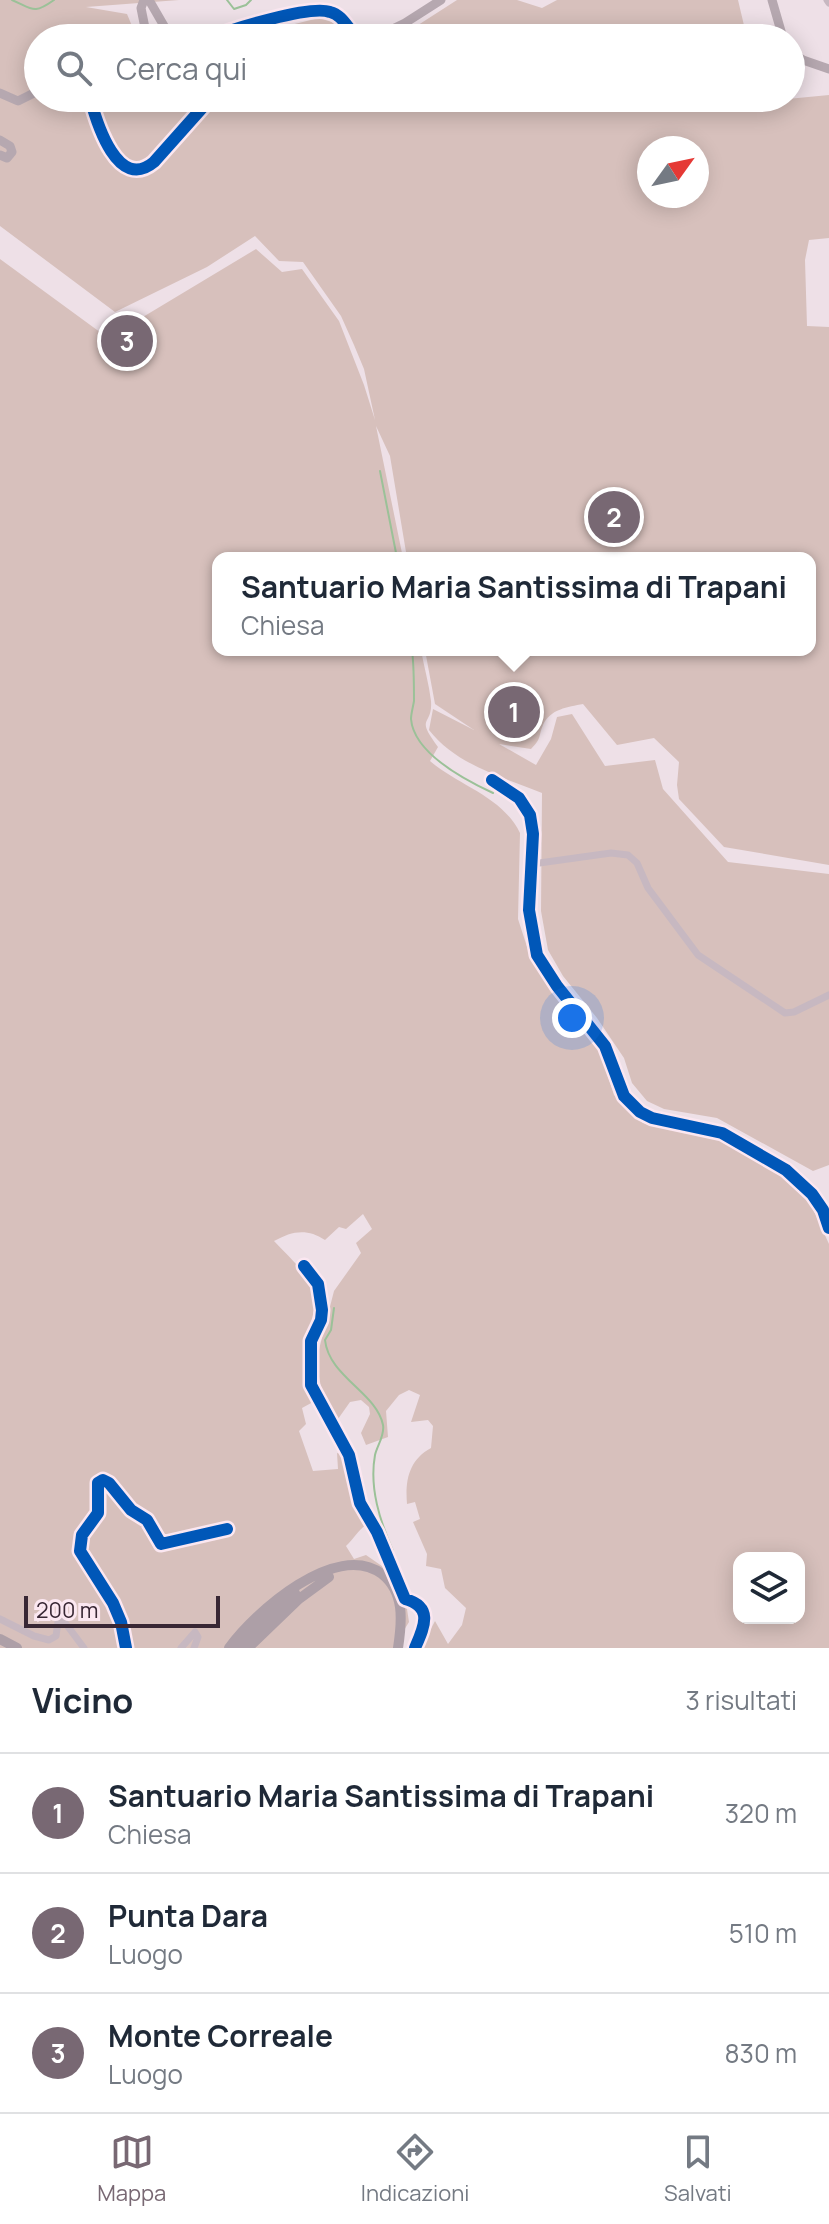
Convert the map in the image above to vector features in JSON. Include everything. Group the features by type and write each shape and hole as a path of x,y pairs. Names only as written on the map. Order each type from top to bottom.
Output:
{"highway":[{"path":"229,1648 257,1616 281,1595 339,1566 361,1565 381,1574 392,1586 400,1603 398,1648"},
{"path":"248,1648 309,1591 330,1576 346,1572 364,1573 381,1582 392,1599 395,1623 391,1648"},
{"path":"238,1648 308,1581"},
{"path":"257,1648 283,1614"},
{"path":"2,1640 20,1648"}],"main road":[{"path":"144,24 141,8 146,0 162,24"},
{"path":"402,24 441,0"},
{"path":"772,0 779,24"},
{"path":"257,24 325,11 340,17 346,24"},
{"path":"805,61 829,69"},
{"path":"0,93 18,101 24,98"},
{"path":"95,112 117,158 125,168 138,171 154,162 199,112"},
{"path":"0,140 10,146 12,152 7,158 0,155"}],"street":[{"path":"492,780 519,798 530,815 533,834 532,910 540,954 559,984 607,1045 627,1095 642,1109 659,1117 722,1129 788,1168 811,1187 829,1218"},
{"path":"533,864 611,853 628,855 637,863 648,888 702,958 778,1011 794,1012 829,995"},
{"path":"533,864 529,910 537,955 557,986 605,1046 624,1096 640,1112 652,1118 722,1133 786,1170 812,1194 823,1210 829,1228"},
{"path":"304,1266 318,1284 322,1310 321,1320 311,1341 311,1385 349,1455 360,1503 377,1532 405,1599 419,1604 424,1611 423,1626 415,1648"},
{"path":"126,1648 121,1622 113,1603 80,1551 82,1535 98,1513 99,1481 109,1483 131,1510 147,1520 161,1544 227,1529"},
{"path":"0,1619 49,1640 56,1636 58,1622 63,1620 84,1648"},
{"path":"181,1648 195,1632 198,1637 194,1648"}],"shaded area":[{"path":"0,0 179,0 86,7 127,14 131,24 24,24 24,112 805,112 805,97 829,95 829,238 809,240 805,260 807,326 829,327 829,865 724,847 679,799 679,762 654,738 617,745 583,704 550,715 531,749 499,744 536,765 551,739 557,717 572,714 605,766 655,760 663,789 728,862 829,874 829,1165 813,1171 717,1118 664,1109 647,1101 632,1083 624,1058 563,976 548,950 541,911 542,793 466,761 429,730 433,709 474,730 435,704 426,656 816,656 816,552 406,552 390,456 376,426 402,552 212,552 212,656 422,656 431,701 426,725 438,747 430,761 491,801 512,820 520,833 518,919 530,956 553,994 598,1046 614,1095 643,1123 726,1138 806,1194 829,1244 829,1648 421,1648 435,1621 448,1644 462,1625 466,1608 445,1588 441,1569 426,1566 427,1554 413,1522 420,1519 415,1502 407,1504 410,1472 418,1458 431,1448 433,1426 428,1420 411,1422 420,1395 409,1390 399,1395 386,1411 388,1437 366,1445 361,1433 370,1414 369,1407 361,1400 350,1402 338,1419 321,1387 316,1361 334,1291 361,1253 356,1243 372,1229 363,1214 346,1229 339,1227 325,1240 300,1232 274,1241 304,1273 315,1299 306,1356 307,1380 313,1402 302,1408 306,1424 299,1431 313,1471 338,1469 337,1453 346,1455 353,1496 367,1524 346,1546 354,1559 366,1555 389,1571 407,1609 409,1622 393,1648 0,1648 0,259 108,338 256,249 282,272 302,269 339,321 375,420 364,369 341,316 303,262 279,261 255,236 207,267 115,312 0,226"},
{"path":"457,0 517,0 542,8 557,0 738,0 744,24 420,24"},
{"path":"319,18 336,24 295,24"}],"waterway":[{"path":"12,0 33,9 42,8 54,0"},
{"path":"227,0 234,9 251,0"},
{"path":"380,471 396,552"},
{"path":"413,656 414,701 411,719 421,744 443,764 493,793"},
{"path":"334,1308 331,1330 325,1340 328,1353 344,1375 372,1403 383,1425 375,1455 373,1480 380,1516 393,1551"}],"cycle path":[{"path":"254,24 320,11 338,16 345,24"},
{"path":"94,112 111,151 120,162 130,168 141,169 154,162 199,112"},
{"path":"492,780 519,798 530,815 533,834 529,910 537,955 557,986 605,1046 624,1096 640,1112 652,1118 722,1133 786,1170 812,1194 823,1210 829,1228"},
{"path":"304,1266 318,1284 322,1310 321,1320 311,1341 311,1385 349,1455 360,1503 377,1532 405,1599 423,1612 423,1625 415,1648"},
{"path":"126,1648 121,1622 113,1603 80,1551 82,1535 98,1513 98,1483 103,1480 109,1483 131,1510 147,1520 161,1544 227,1529"}],"place":[{"name":"Monte Correale","path":"127,341"},
{"name":"Punta Dara","path":"614,517"},
{"name":"Santuario Maria Santissima di Trapani","path":"514,712"}]}
